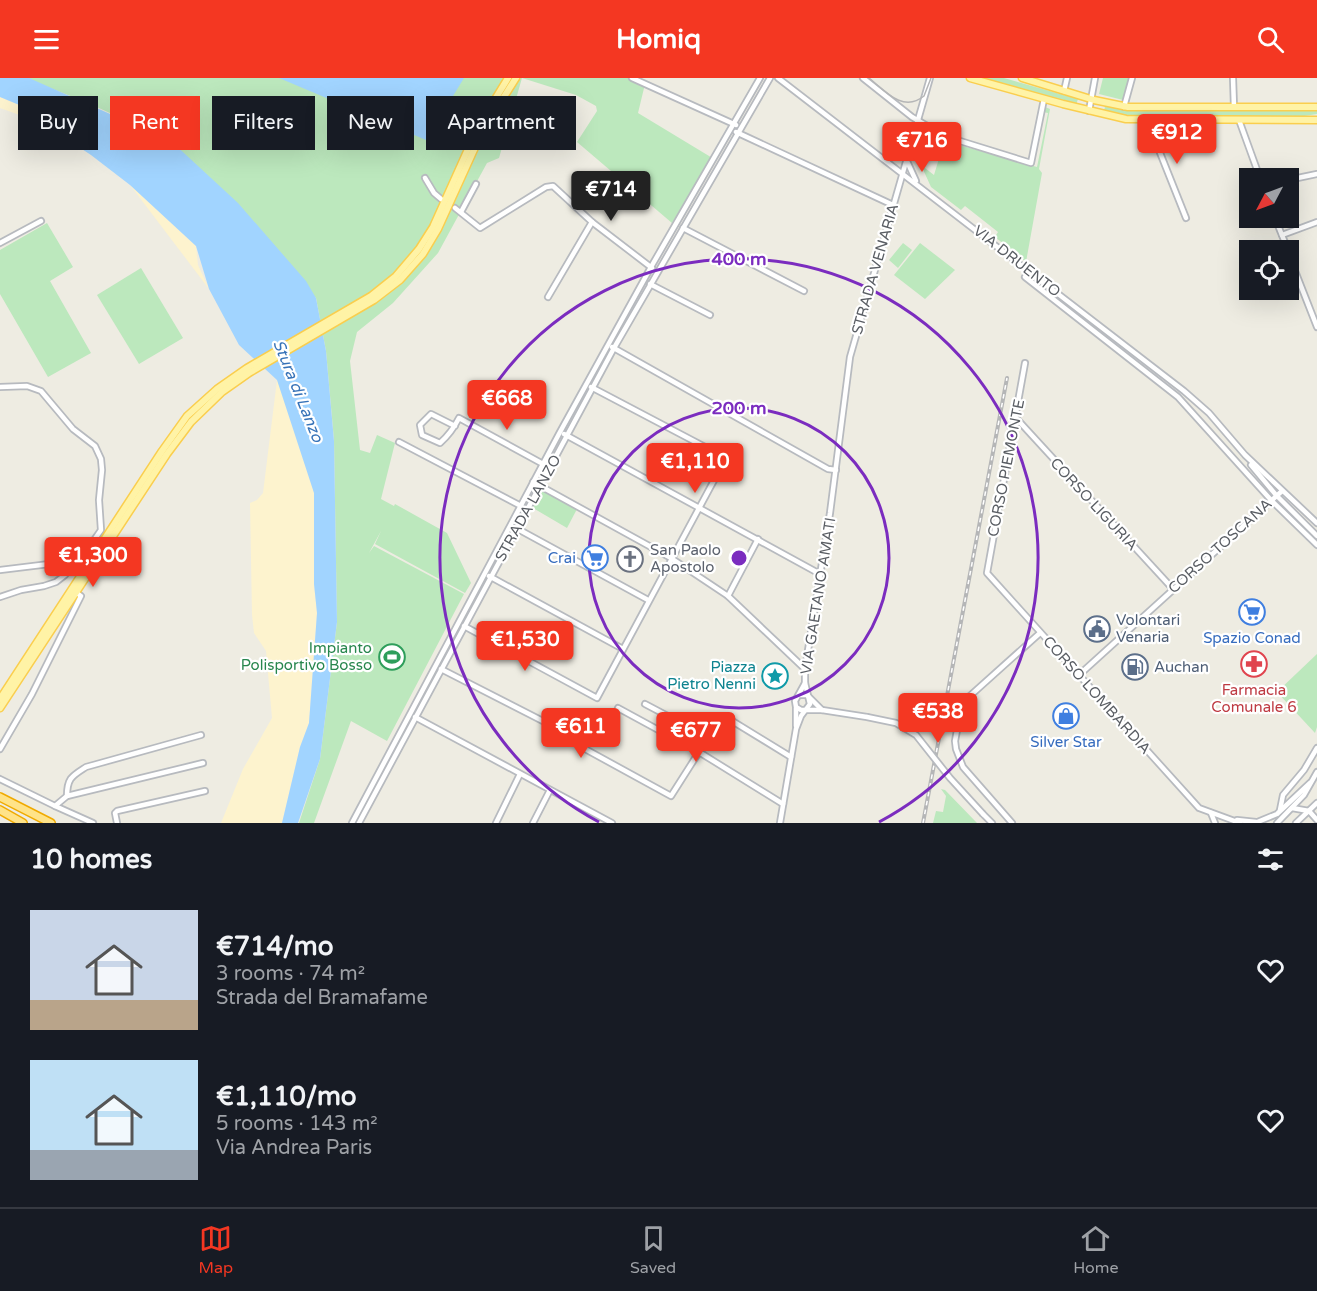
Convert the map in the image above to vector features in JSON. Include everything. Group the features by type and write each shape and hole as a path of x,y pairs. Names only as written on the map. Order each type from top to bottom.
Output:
{"highway":[{"path":"0,797 51,823"},
{"path":"0,810 23,823"}],"main road":[{"path":"0,708 164,452 190,422 222,392 249,373 371,296 396,276 419,249 433,226 478,127 508,78"},
{"path":"345,314 374,300 400,280 423,254 438,229 483,130 516,78"},
{"path":"970,78 1119,118 1317,120"},
{"path":"1022,78 1124,107 1317,107"},
{"path":"0,699 74,591"}],"street":[{"path":"632,78 740,127"},
{"name":"STRADA LANZO","path":"359,823 464,626 533,482 651,267 760,78"},
{"name":"STRADA LANZO","path":"352,823 410,714 541,485 657,271 770,78"},
{"name":"VIA DRUENTO","path":"778,78 1184,390 1209,413 1245,455 1316,521"},
{"path":"863,78 918,120 947,137 1031,163 1044,99"},
{"name":"STRADA VENARIA","path":"831,509 850,357 930,78"},
{"path":"1064,91 1067,78"},
{"path":"1089,111 1095,78"},
{"path":"1124,107 1132,78"},
{"path":"1233,78 1234,107"},
{"path":"1147,120 1186,218"},
{"path":"1239,120 1256,168"},
{"path":"731,130 893,205"},
{"path":"906,159 918,184"},
{"path":"1299,178 1317,174"},
{"path":"425,178 441,200"},
{"path":"461,212 476,184"},
{"path":"455,208 480,228 553,186 592,222 657,271"},
{"path":"0,243 41,221"},
{"path":"548,297 592,222"},
{"path":"1282,236 1317,222"},
{"path":"683,228 804,291"},
{"path":"1279,228 1284,240"},
{"name":"VIA DRUENTO","path":"1025,277 1178,397 1271,500 1316,538"},
{"path":"1299,280 1317,327"},
{"path":"650,284 710,315"},
{"path":"608,345 828,469 836,470"},
{"name":"CORSO PIEMONTE","path":"987,573 1025,363"},
{"path":"464,626 597,698 726,458 586,384"},
{"path":"0,387 27,386 41,391 73,429 95,446 101,459 99,500 101,530 85,553 74,561 65,575 56,582 0,597"},
{"path":"1178,397 1184,390"},
{"path":"431,414 455,426 451,434 440,443 422,435 420,425 431,414"},
{"name":"STRADA LANZO","path":"455,426 459,418 543,464"},
{"name":"CORSO LIGURIA","path":"1016,418 1173,589"},
{"path":"560,432 699,510 758,539 820,574"},
{"path":"399,442 521,506"},
{"name":"VIA DRUENTO","path":"1245,455 1259,476 1309,527 1316,538 1317,545"},
{"path":"533,482 671,558 728,596 805,669"},
{"name":"CORSO TOSCANA","path":"1079,675 1282,490"},
{"name":"VIA GAETANO AMATI","path":"822,710 809,698 805,683 805,669 831,509"},
{"path":"1309,527 1316,521"},
{"path":"516,528 648,600"},
{"path":"101,530 110,536"},
{"path":"728,596 758,539"},
{"path":"0,570 74,561"},
{"name":"CORSO LOMBARDIA","path":"987,573 1199,808 1235,820 1256,822"},
{"path":"488,575 623,650"},
{"path":"0,749 63,634 81,596 74,591"},
{"path":"1012,823 963,767 956,749 962,703 1040,633"},
{"path":"441,669 576,737 587,750 671,796 699,752"},
{"name":"VIA GAETANO AMATI","path":"800,695 805,683"},
{"path":"780,823 796,729 795,699 804,694 809,698 810,704 796,729"},
{"path":"645,704 681,723 673,738"},
{"path":"796,707 801,710 822,710 897,723 913,733 992,823"},
{"path":"618,708 699,752 783,804"},
{"path":"410,714 612,823"},
{"path":"729,719 790,757"},
{"path":"67,796 67,785 72,775 86,767 201,735"},
{"path":"1280,810 1282,795 1304,770 1317,748"},
{"path":"55,806 67,796 203,763"},
{"path":"1277,823 1304,795 1317,772"},
{"path":"496,823 520,774"},
{"path":"0,779 93,823"},
{"path":"1256,822 1280,810 1310,783"},
{"path":"533,823 550,790"},
{"path":"117,823 115,813 117,811 205,791"},
{"path":"1296,823 1317,803"},
{"path":"1292,808 1309,811 1317,820"},
{"path":"999,809 1007,823"},
{"path":"1211,813 1215,823"},
{"path":"596,823 599,816"},
{"name":"CORSO LOMBARDIA","path":"1235,820 1240,823"},
{"path":"1264,820 1271,823"}],"green space":[{"path":"25,78 522,78 517,96 426,96 426,150 501,150 499,158 487,163 438,253 393,303 357,332 350,361 360,450 370,453 377,435 395,443 381,499 394,506 395,504 447,533 471,583 465,593 375,544 381,531 369,553 374,546 464,594 387,741 351,721 314,823 299,823 320,759 337,622 334,440 326,351 316,298 179,150 200,150 200,96 110,96 110,113 98,108 98,96 70,96"},
{"path":"522,78 631,78 645,84 638,113 714,159 672,223 577,142 597,111 596,106 576,95"},
{"path":"981,78 1004,78 1078,99 1076,105"},
{"path":"1103,78 1130,78 1123,100 1099,94"},
{"path":"1105,106 1130,111 1317,110 1317,114 1298,117 1128,117 1104,112"},
{"path":"1045,107 1050,109 1039,169 1042,173 1026,262 995,237 998,232 965,206 961,210 931,187 921,165 934,175 944,142 931,135 1037,167 1048,113 1043,112"},
{"path":"47,223 73,267 50,281 91,353 48,377 0,294 0,250"},
{"path":"903,243 912,250 898,268 889,260"},
{"path":"920,243 955,270 925,299 894,275"},
{"path":"141,268 183,338 139,364 97,295"},
{"path":"542,489 577,509 567,528 533,508"},
{"path":"1317,654 1317,727 1315,733 1277,692"},
{"path":"941,789 945,790 977,823 933,823 936,811 943,812 946,796"}],"sand":[{"path":"0,97 18,104 18,114 0,108"},
{"path":"130,185 196,246 198,265 209,289"},
{"path":"277,380 304,445 314,493 314,584 317,613 309,723 300,747 282,823 221,823 243,769 272,718 266,651 254,633 252,615 250,503 257,500 263,493"}],"water":[{"path":"0,78 29,78 70,96 18,96 18,104 0,97"},
{"path":"279,78 464,78 453,96 426,96 426,140 414,135 414,96 327,96 327,98"},
{"name":"Stura di Lanzo","path":"98,109 110,114 110,150 181,150 238,203 306,281 316,298 326,351 334,441 337,622 320,759 298,823 282,823 300,747 309,723 317,613 314,584 314,493 277,380 239,345 209,289 196,246 130,185 83,150 98,150"}],"tram line":[{"path":"869,78 888,94 909,102 924,96 931,78"}],"railway":[{"path":"923,823 1007,378"}],"place":[{"name":"Crai","path":"595,558"},
{"name":"San Paolo Apostolo","path":"630,559"},
{"name":"Spazio Conad","path":"1252,612"},
{"name":"Volontari Venaria","path":"1097,629"},
{"name":"Impianto Polisportivo Bosso","path":"392,657"},
{"name":"Farmacia Comunale 6","path":"1254,664"},
{"name":"Auchan","path":"1135,667"},
{"name":"Piazza Pietro Nenni","path":"775,676"},
{"name":"Silver Star","path":"1066,716"}]}
